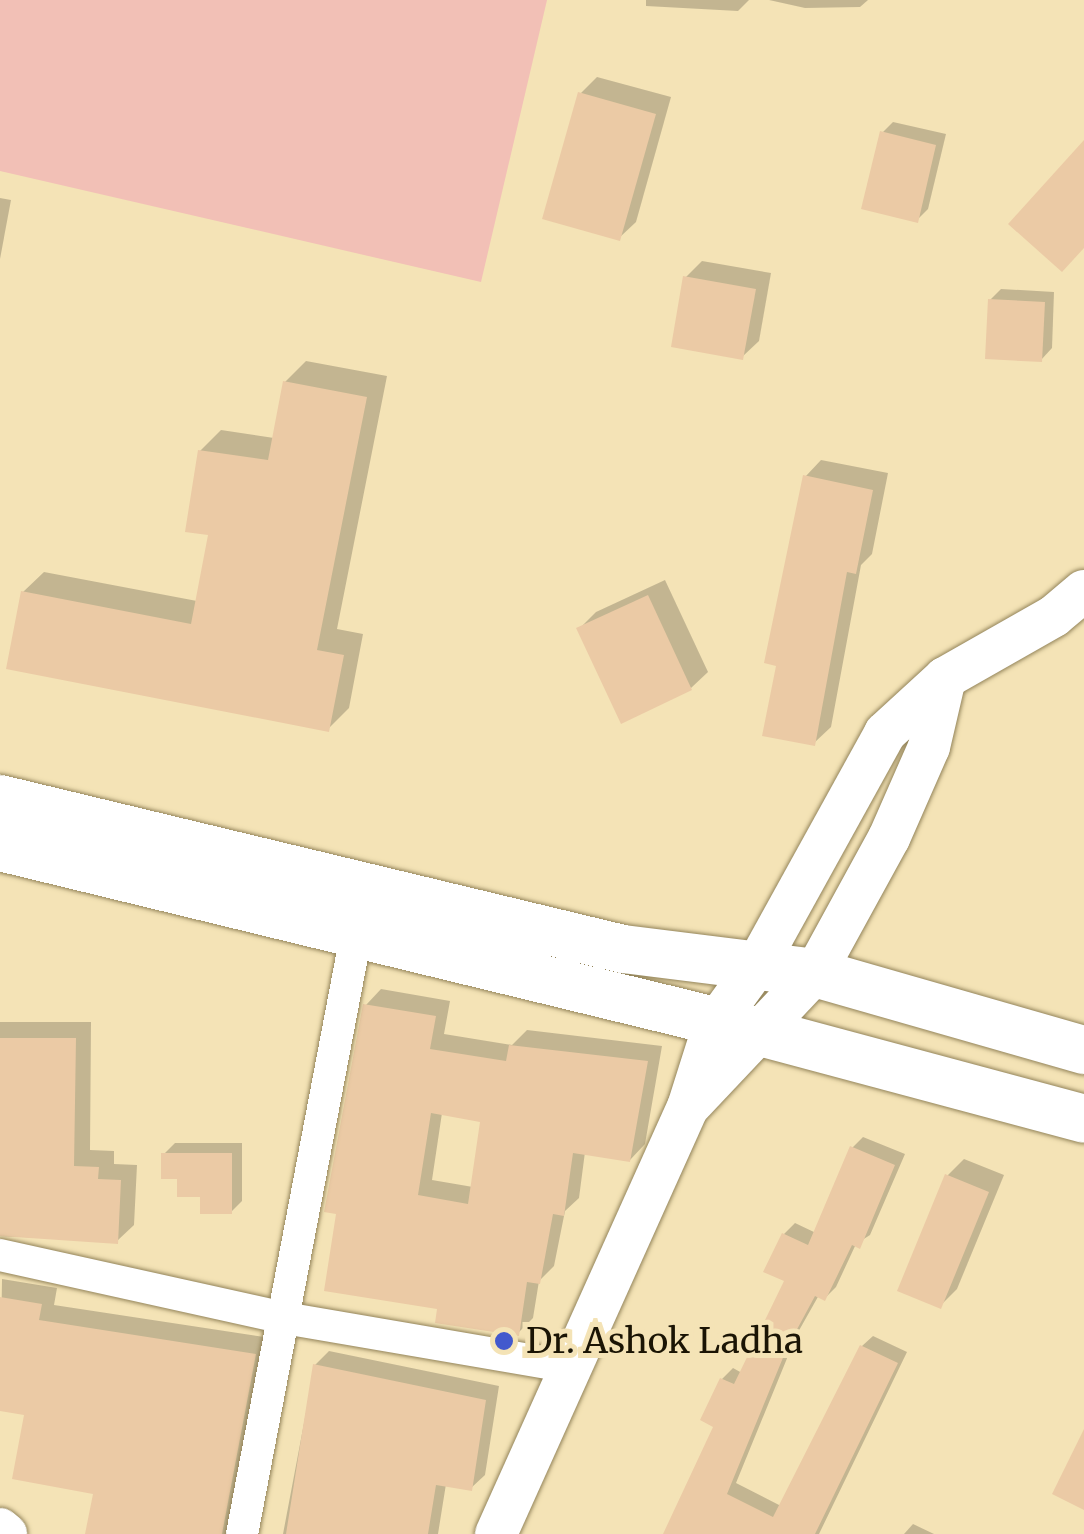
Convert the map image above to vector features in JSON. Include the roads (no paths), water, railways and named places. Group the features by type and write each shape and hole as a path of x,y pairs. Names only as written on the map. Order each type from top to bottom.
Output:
{"main road":[{"path":"0,798 623,949 815,972 1084,1050"},
{"path":"0,847 714,1025 764,1033 1084,1119"}],"street":[{"path":"496,1534 688,1106 714,1025 756,967 885,733 945,678 1054,616 1084,592"},
{"path":"688,1106 764,1033 815,972 889,838 930,746 945,678"},
{"path":"242,1534 356,935"},
{"path":"0,1255 284,1318 570,1368"}],"place":[{"name":"Dr. Ashok Ladha","path":"504,1341"}]}
